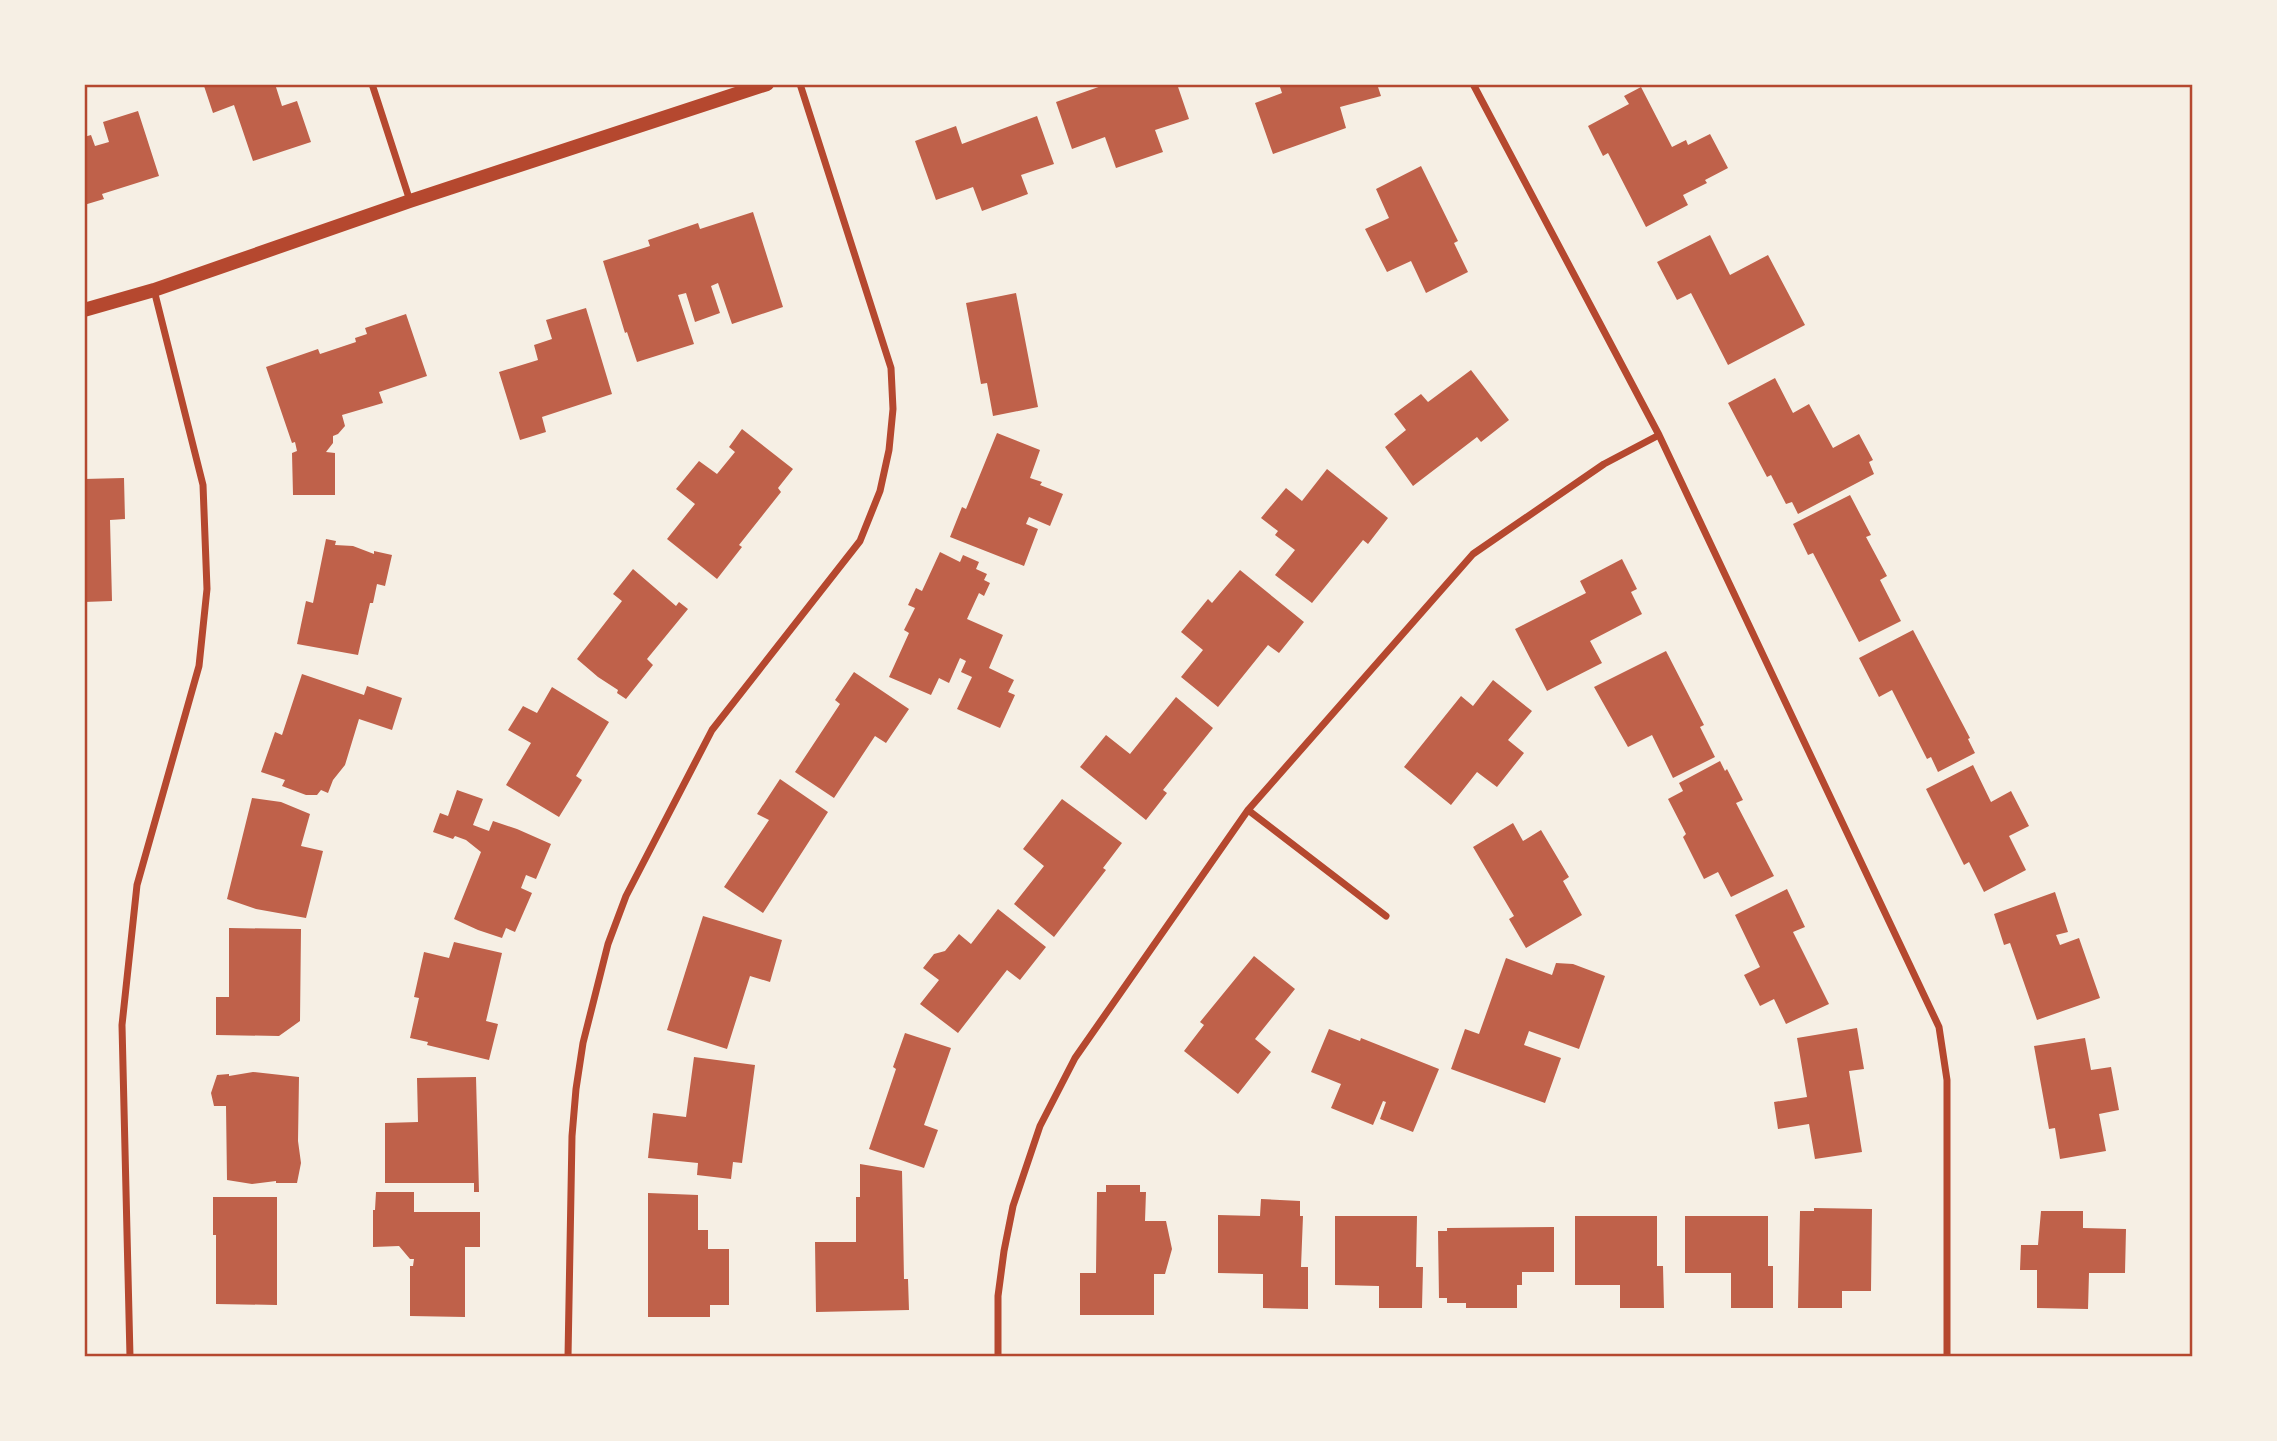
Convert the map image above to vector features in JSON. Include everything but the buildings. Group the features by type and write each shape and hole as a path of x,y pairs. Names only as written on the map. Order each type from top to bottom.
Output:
{"main road":[{"path":"84,310 154,290 410,201 767,84"}],"street":[{"path":"372,84 410,201"},
{"path":"568,1357 572,1136 576,1089 583,1043 608,944 626,896 712,730 860,541 880,491 890,450 893,409 891,368 800,84"},
{"path":"1473,84 1658,435 1939,1027 1947,1080 1947,1357"},
{"path":"130,1357 121,1025 138,885 199,666 207,589 202,485 154,290"},
{"path":"998,1357 998,1297 1004,1251 1013,1206 1040,1126 1076,1058 1248,810 1473,554 1604,464 1658,435"},
{"path":"1248,810 1386,916"}]}
